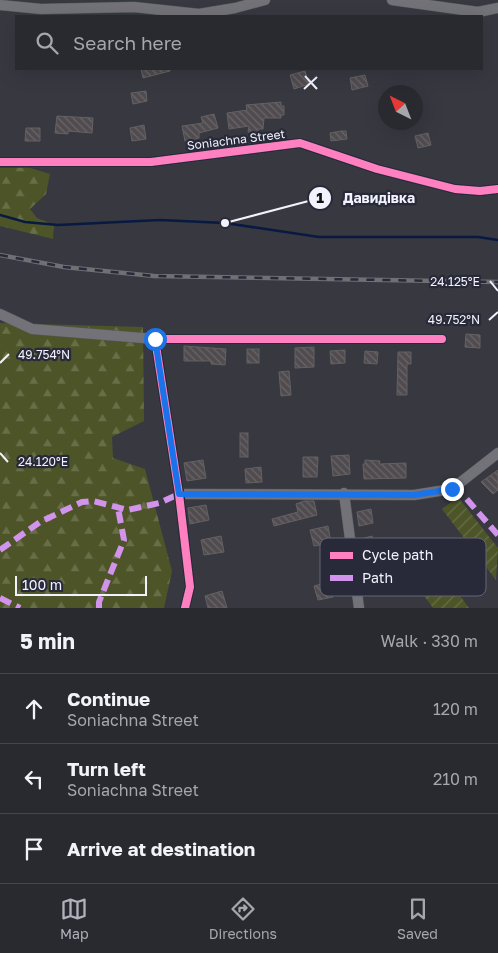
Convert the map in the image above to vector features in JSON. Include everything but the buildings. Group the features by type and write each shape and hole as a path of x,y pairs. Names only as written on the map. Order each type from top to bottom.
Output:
{"street":[{"path":"0,5 42,9 133,4 199,14 235,8 265,0"},
{"path":"392,0 478,12 496,5"},
{"name":"Soniachna Street","path":"0,162 151,162 300,143 377,169 455,189 480,191 498,188"},
{"path":"0,314 32,329 155,339 442,339"},
{"path":"155,339 179,494 190,587 185,608"},
{"path":"179,494 344,493 414,495 452,489 498,453"},
{"path":"344,493 349,538"}],"green space":[{"path":"27,167 50,174 46,194 30,209 37,218 54,225 53,239 0,226 0,168"},
{"path":"0,323 143,327 144,421 112,437 113,458 145,469 172,571 164,608 0,608"},
{"path":"458,497 498,548 496,580 486,567 486,538 464,538 442,509"},
{"path":"424,596 460,596 469,608 433,608"}],"waterway":[{"path":"0,215 25,222 58,225 160,220 225,223 319,237 478,237 498,240"}],"railway":[{"path":"0,255 64,267 154,276 498,282"}],"marked path":[{"path":"452,489 464,496 498,535"},
{"path":"0,550 40,522 82,502 93,501 128,510 159,503 179,494"},
{"path":"99,608 99,602 124,540 118,508"},
{"path":"0,598 20,608"}],"cycle path":[{"path":"0,162 151,162 300,143 377,169 455,189 480,191 498,189"},
{"path":"185,608 190,587 179,494 155,339 442,339"}],"place":[{"name":"Давидівка","path":"225,223"}],"route":[{"path":"155,339 179,494 344,493 414,495 452,489"}]}
